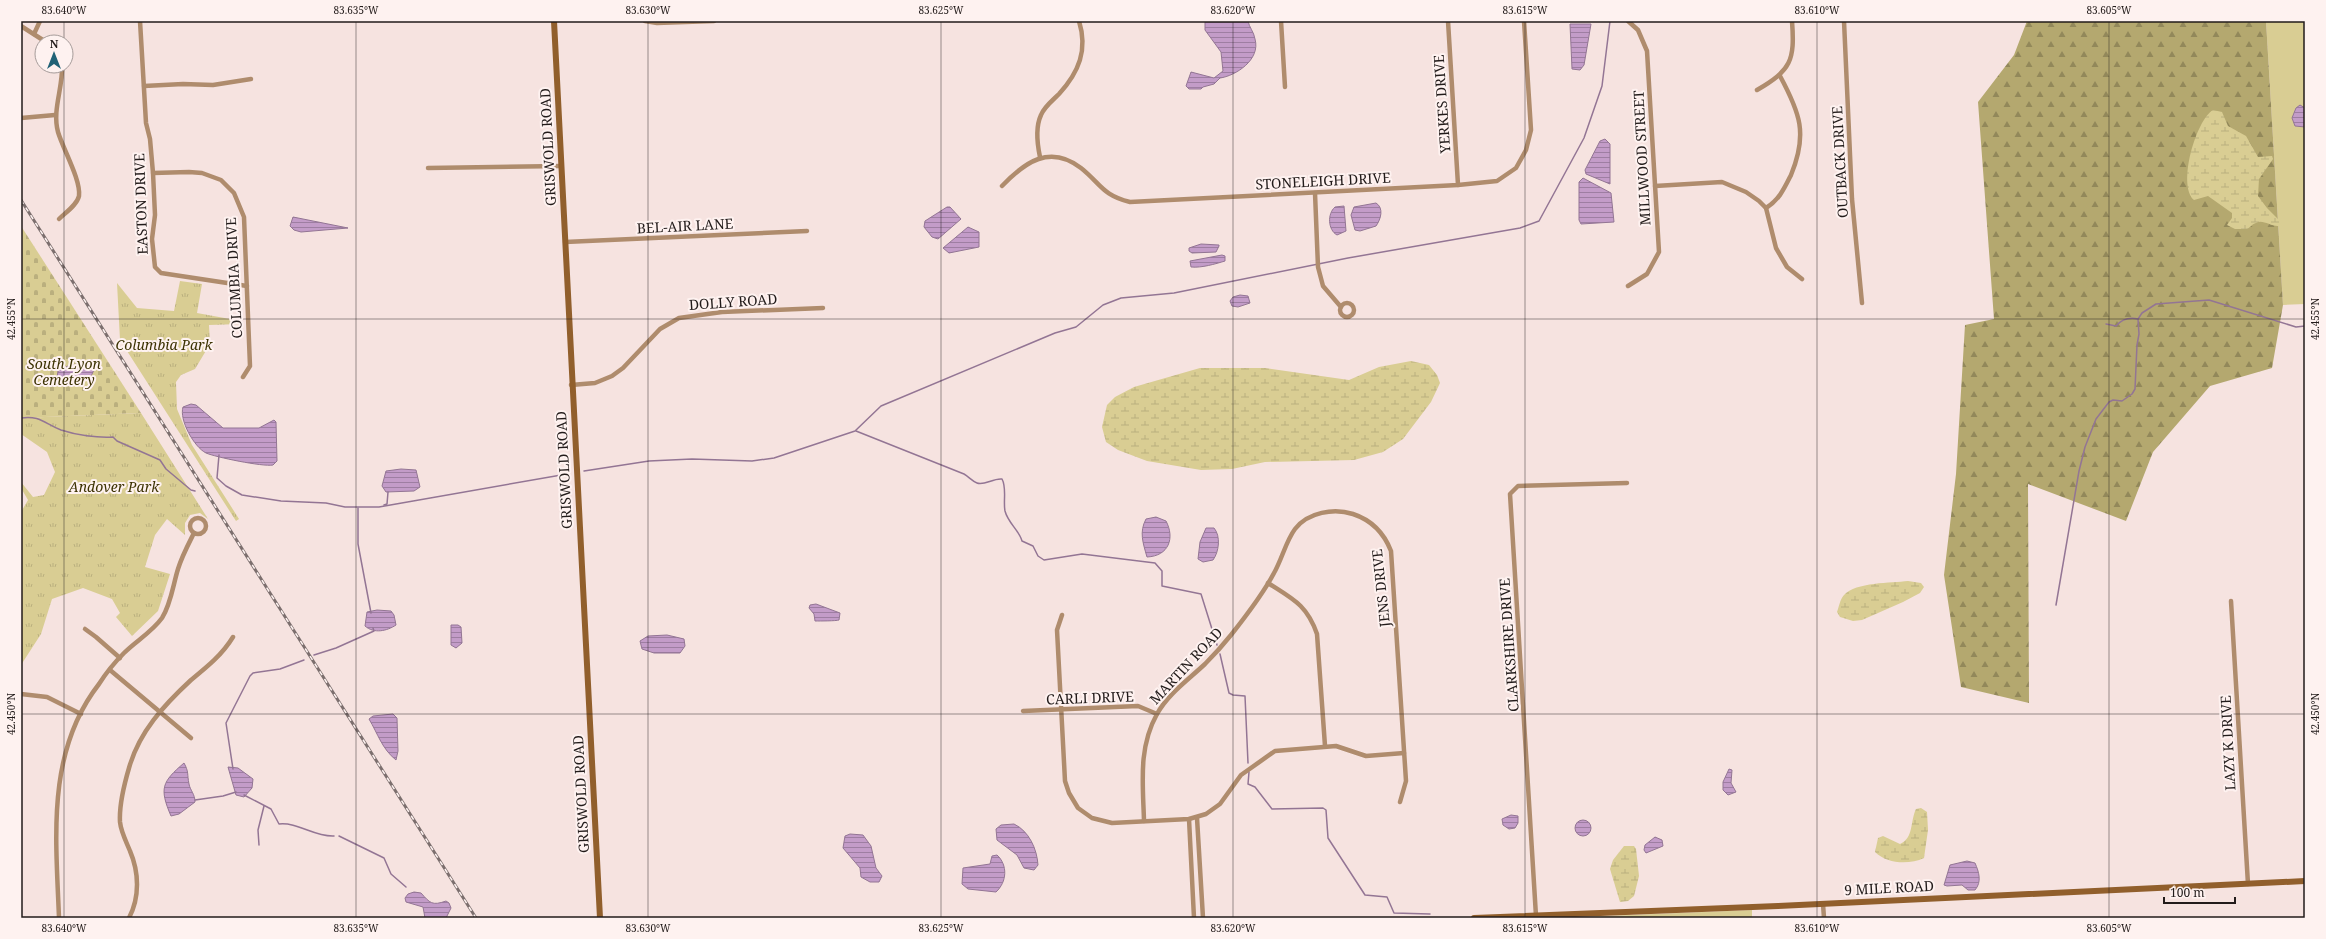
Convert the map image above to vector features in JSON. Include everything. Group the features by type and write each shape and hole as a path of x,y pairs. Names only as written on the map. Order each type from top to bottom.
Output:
{"street":[{"path":"21,26 34,34 40,21"},
{"name":"EASTON DRIVE","path":"140,21 144,86 153,174 155,215 152,239 155,267 161,273 247,286"},
{"name":"GRISWOLD ROAD","path":"554,21 571,386 600,918"},
{"path":"645,21 657,23 714,21"},
{"path":"1002,186 1025,165 1040,157 1037,127 1041,114 1073,75 1083,54 1083,34 1079,21"},
{"path":"1281,21 1284,88"},
{"name":"YERKES DRIVE","path":"1448,21 1458,186"},
{"name":"STONELEIGH DRIVE","path":"1040,157 1050,156 1068,160 1081,168 1113,198 1130,202 1458,186 1497,181 1516,168 1526,150 1531,130 1524,21"},
{"name":"MILLWOOD STREET","path":"1628,21 1638,30 1647,51 1659,252 1647,274 1628,286"},
{"path":"1757,90 1780,76 1792,51 1792,21"},
{"name":"OUTBACK DRIVE","path":"1844,21 1852,199 1862,303"},
{"path":"59,219 74,205 79,197 77,184 58,132 56,115 63,80 63,74"},
{"path":"1766,208 1774,203 1783,192 1800,151 1802,139 1800,125 1790,94 1780,76"},
{"path":"144,86 183,84 213,86 251,79"},
{"path":"21,118 56,115"},
{"path":"428,168 561,166"},
{"name":"COLUMBIA DRIVE","path":"153,174 189,172 202,174 221,180 234,193 244,217 250,366 243,377"},
{"path":"1655,186 1722,182 1746,192 1766,208 1776,248 1788,266 1802,279"},
{"path":"1315,193 1318,267 1323,286 1341,307"},
{"name":"BEL-AIR LANE","path":"565,242 807,231"},
{"name":"DOLLY ROAD","path":"571,386 595,383 612,376 623,368 660,329 680,318 694,314 722,312 823,308"},
{"name":"CLARKSHIRE DRIVE","path":"1536,916 1510,494 1518,486 1627,482"},
{"name":"JENS DRIVE","path":"1268,583 1295,529 1313,516 1331,512 1348,512 1365,520 1382,534 1389,546 1392,561 1406,781 1400,802"},
{"path":"59,918 55,819 56,801 66,749 81,714 94,690 120,658 161,619 168,604 185,550 194,533"},
{"path":"1268,583 1304,607 1314,623 1318,634 1325,746"},
{"name":"MARTIN ROAD","path":"1144,821 1142,763 1147,737 1157,714 1176,690 1205,664 1231,635 1268,583"},
{"name":"LAZY K DRIVE","path":"2231,600 2248,884"},
{"path":"1062,615 1057,630 1065,781 1069,793 1078,808 1092,818 1112,823 1197,818 1220,804 1241,775 1266,755 1284,749 1336,746 1366,756 1404,753"},
{"path":"84,629 96,637 120,658"},
{"path":"132,917 137,894 136,868 121,828 120,813 132,758 142,737 160,710 177,693 222,654 233,637"},
{"path":"110,670 160,710 191,738"},
{"path":"21,694 47,697 81,714"},
{"name":"CARLI DRIVE","path":"1023,711 1138,706 1157,714"},
{"path":"1197,818 1203,918"},
{"path":"1189,819 1194,918"},
{"name":"9 MILE ROAD","path":"1474,918 1823,904 2305,881"},
{"path":"1823,904 1824,918"}],"green space":[{"path":"2027,21 2266,21 2283,305 2272,368 2210,386 2153,452 2126,521 2028,484 2029,703 1961,687 1944,575 1956,474 1965,325 1994,319 1978,102 2014,55"},
{"path":"2266,21 2305,21 2305,304 2283,305"},
{"path":"2213,110 2222,112 2228,126 2246,136 2258,157 2272,156 2273,159 2259,179 2258,196 2280,221 2279,226 2259,222 2253,224 2247,229 2235,229 2227,225 2232,218 2232,213 2208,196 2194,200 2189,192 2187,181 2188,168 2195,139 2200,126"},
{"name":"South Lyon Cemetery","path":"21,226 141,413 21,418"},
{"name":"Columbia Park","path":"180,281 202,284 197,313 241,321 241,324 209,325 210,344 195,369 181,375 176,382 177,409 192,445 239,519 236,521 120,340 117,283 137,308 174,311"},
{"path":"1411,361 1429,365 1437,375 1440,383 1431,402 1403,439 1383,452 1354,460 1265,462 1232,469 1201,470 1147,461 1118,450 1106,442 1102,427 1107,405 1115,397 1134,387 1200,368 1265,368 1349,380 1379,367"},
{"name":"Andover Park","path":"141,413 208,519 200,513 190,515 185,523 185,535 167,519 155,535 145,567 170,574 158,611 132,636 116,617 120,613 112,599 83,588 52,599 41,634 21,665 21,512 28,500 21,488 21,482 33,497 44,495 55,472 47,452 21,434 21,418"},
{"path":"1908,581 1921,583 1924,587 1920,593 1862,620 1853,621 1840,617 1837,612 1844,595 1849,591 1865,585"},
{"path":"1921,808 1927,812 1928,830 1924,858 1912,862 1898,862 1886,859 1875,852 1878,838 1883,836 1900,844 1908,838 1916,809"},
{"path":"1624,846 1634,846 1636,849 1639,876 1634,896 1628,901 1620,902 1610,869 1613,860"},
{"path":"1752,910 1752,918 1556,918"}],"shaded area":[{"path":"1205,21 1248,21 1254,36 1256,47 1251,60 1233,74 1220,78 1214,84 1201,89 1189,89 1186,86 1191,72 1214,78 1223,71 1221,52 1205,30"},
{"path":"1570,24 1591,24 1584,65 1580,70 1572,69"},
{"path":"2300,105 2305,108 2305,127 2295,126 2292,118 2296,108"},
{"path":"1605,139 1610,144 1610,184 1586,174 1585,170 1600,141"},
{"path":"1583,178 1611,193 1614,222 1581,224 1579,220 1579,182"},
{"path":"1376,203 1379,205 1381,214 1376,226 1360,231 1355,230 1351,215 1354,207"},
{"path":"1344,206 1346,231 1337,235 1330,226 1330,218 1332,210 1335,207"},
{"path":"947,207 950,207 961,219 938,239 932,237 924,227 925,221"},
{"path":"293,217 348,228 301,232 294,230 290,226"},
{"path":"968,227 979,232 979,247 949,253 943,248"},
{"path":"1201,244 1219,246 1216,252 1192,253 1189,251 1189,248"},
{"path":"1222,255 1225,256 1225,261 1204,266 1191,267 1190,261"},
{"path":"1240,295 1248,296 1250,303 1238,307 1232,306 1230,301 1233,297"},
{"path":"70,365 90,365 94,369 92,375 84,381 73,383 57,378 58,371"},
{"path":"191,404 196,405 223,428 259,428 274,420 276,422 277,461 273,465 260,465 211,455 201,450 188,433 183,419 183,407"},
{"path":"401,469 416,470 420,487 414,491 386,492 382,486 386,471"},
{"path":"1156,517 1166,521 1169,527 1170,540 1165,550 1161,553 1155,556 1147,557 1143,542 1143,528 1146,519"},
{"path":"1206,528 1214,528 1218,535 1218,544 1217,553 1213,560 1203,562 1198,559 1200,542"},
{"path":"816,604 840,613 839,620 815,621 814,614 809,608 810,605"},
{"path":"377,610 391,611 394,615 396,625 389,629 380,631 372,630 365,626 367,612"},
{"path":"451,625 458,625 461,627 462,643 456,648 451,645"},
{"path":"667,635 684,639 685,646 680,653 654,653 642,649 640,641 648,636"},
{"path":"393,714 397,718 398,751 396,760 387,751 369,719 373,716"},
{"path":"184,763 187,769 195,802 179,814 171,816 165,799 165,786 171,775"},
{"path":"228,767 238,768 253,779 252,788 244,797 236,795"},
{"path":"1729,769 1732,770 1731,783 1736,792 1728,795 1723,790 1723,782"},
{"path":"1511,815 1518,816 1518,823 1515,828 1509,829 1503,825 1502,819"},
{"path":"1583,820 1589,822 1591,828 1589,834 1583,836 1577,834 1575,828 1577,822"},
{"path":"1014,824 1024,831 1034,847 1038,865 1034,870 1024,868 1017,855 997,840 996,829 1001,825"},
{"path":"850,834 863,835 871,846 876,868 882,876 879,882 870,882 861,877 860,868 843,848 845,836"},
{"path":"1655,837 1662,840 1663,846 1646,853 1644,850 1645,845"},
{"path":"997,855 1001,859 1005,874 1000,888 996,892 968,889 962,884 963,868 990,864 992,856"},
{"path":"1967,861 1975,863 1978,870 1979,884 1975,890 1968,890 1962,885 1944,885 1950,865"},
{"path":"414,892 421,893 432,903 446,901 449,903 451,908 446,918 425,918 423,907 406,902 405,898 408,894"}],"waterway":[{"path":"584,471 649,461 692,459 752,461 774,458 855,431 881,406 1055,333 1076,327 1103,305 1121,298 1174,293 1348,258 1520,228 1539,221 1584,138 1602,86 1610,21"},
{"path":"2056,605 2079,471 2085,447 2096,419 2109,402 2113,400 2122,401 2132,394 2135,389 2139,334 2138,319 2142,313 2156,304 2209,300 2296,327 2305,326"},
{"path":"2106,324 2116,326 2126,319 2138,319"},
{"path":"21,418 28,417 38,419 55,428 73,433 93,437 113,437 117,441 160,460 166,469 191,490 195,491"},
{"path":"856,431 964,474 980,484 1002,479 1004,486 1005,511 1008,519 1021,537 1022,541 1033,546 1038,556 1044,560 1082,554 1155,563 1162,571 1162,586 1201,594 1217,645"},
{"path":"219,455 217,478 226,486 242,495 281,501 326,503 345,507 379,507 567,474"},
{"path":"384,505 387,504 388,492"},
{"path":"358,508 358,544 371,613"},
{"path":"314,655 336,648 374,631 373,628"},
{"path":"1220,654 1229,693 1233,695 1245,696 1248,763"},
{"path":"233,769 226,723 250,676 253,673 280,669 304,660"},
{"path":"1249,772 1248,784 1255,787 1272,809 1323,808 1326,810 1328,838 1365,895 1387,897 1394,913 1430,914"},
{"path":"195,800 223,796 236,792"},
{"path":"244,795 271,809 279,824 293,825 327,836 334,836"},
{"path":"259,845 258,830 264,806"},
{"path":"339,836 384,858 391,874 406,887"}],"railway":[{"path":"21,200 476,918"}]}
